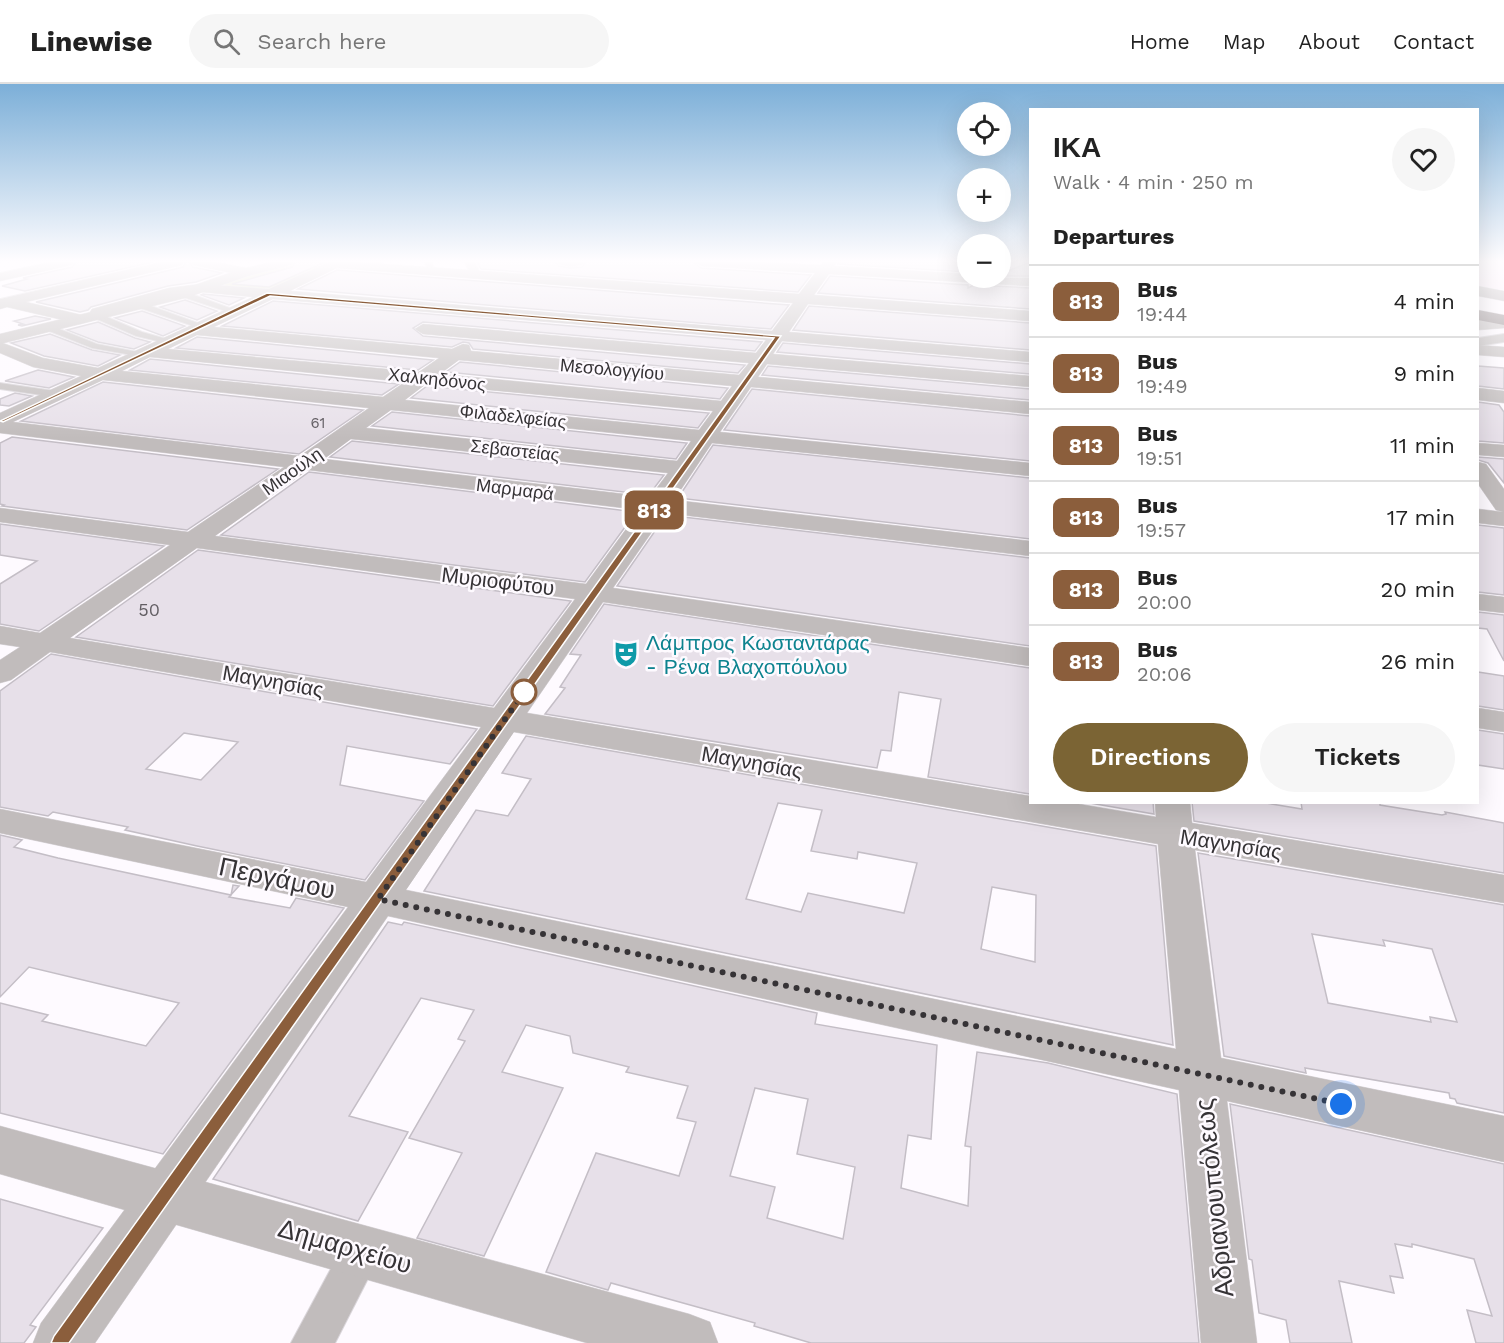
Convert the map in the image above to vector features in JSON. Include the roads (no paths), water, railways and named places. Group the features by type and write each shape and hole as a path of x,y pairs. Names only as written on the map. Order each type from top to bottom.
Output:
{"street":[{"path":"0,339 72,321"},
{"path":"0,421 213,321"},
{"name":"Μιαούλη","path":"0,674 304,463 503,321"},
{"path":"545,321 755,364 1029,357"},
{"path":"61,1343 787,321"},
{"path":"755,364 810,321"},
{"path":"404,327 755,364 1029,382"},
{"name":"Μεσολογγίου","path":"198,328 454,355 755,364 1029,408"},
{"path":"1479,342 1504,338"},
{"name":"Φιλαδελφείας","path":"0,347 39,363 100,374 387,404 755,364 1029,470"},
{"path":"1479,350 1504,352"},
{"name":"Χαλκηδόνος","path":"146,353 423,378 755,364"},
{"path":"1479,394 1504,397"},
{"name":"Μαρμαρά","path":"0,427 1029,549"},
{"name":"Σεβαστείας","path":"347,432 683,468"},
{"path":"1479,449 1504,451"},
{"path":"1479,470 1504,505"},
{"name":"Μυριοφύτου","path":"0,515 594,593 1029,657"},
{"path":"1479,516 1504,519"},
{"path":"1479,602 1504,605"},
{"name":"Μαγνησίας","path":"0,635 504,720 1029,798"},
{"path":"1479,718 1504,722"},
{"name":"Μαγνησίας","path":"1072,804 1174,819 1504,889"},
{"name":"Αδριανουπόλεως","path":"1174,819 1229,1343"},
{"name":"Περγάμου","path":"0,821 378,899 1504,1139"},
{"name":"Δημαρχείου","path":"0,1150 689,1343"},
{"path":"312,1343 362,1251"}],"lane":[{"path":"93,321 170,341"},
{"name":"Μεσολογγίου","path":"180,321 198,328"},
{"name":"Χαλκηδόνος","path":"47,327 95,346 146,353"},
{"path":"0,386 55,394"}],"place":[{"name":"Λάμπρος Κωσταντάρας - Ρένα Βλαχοπόυλου","path":"626,654"}]}
